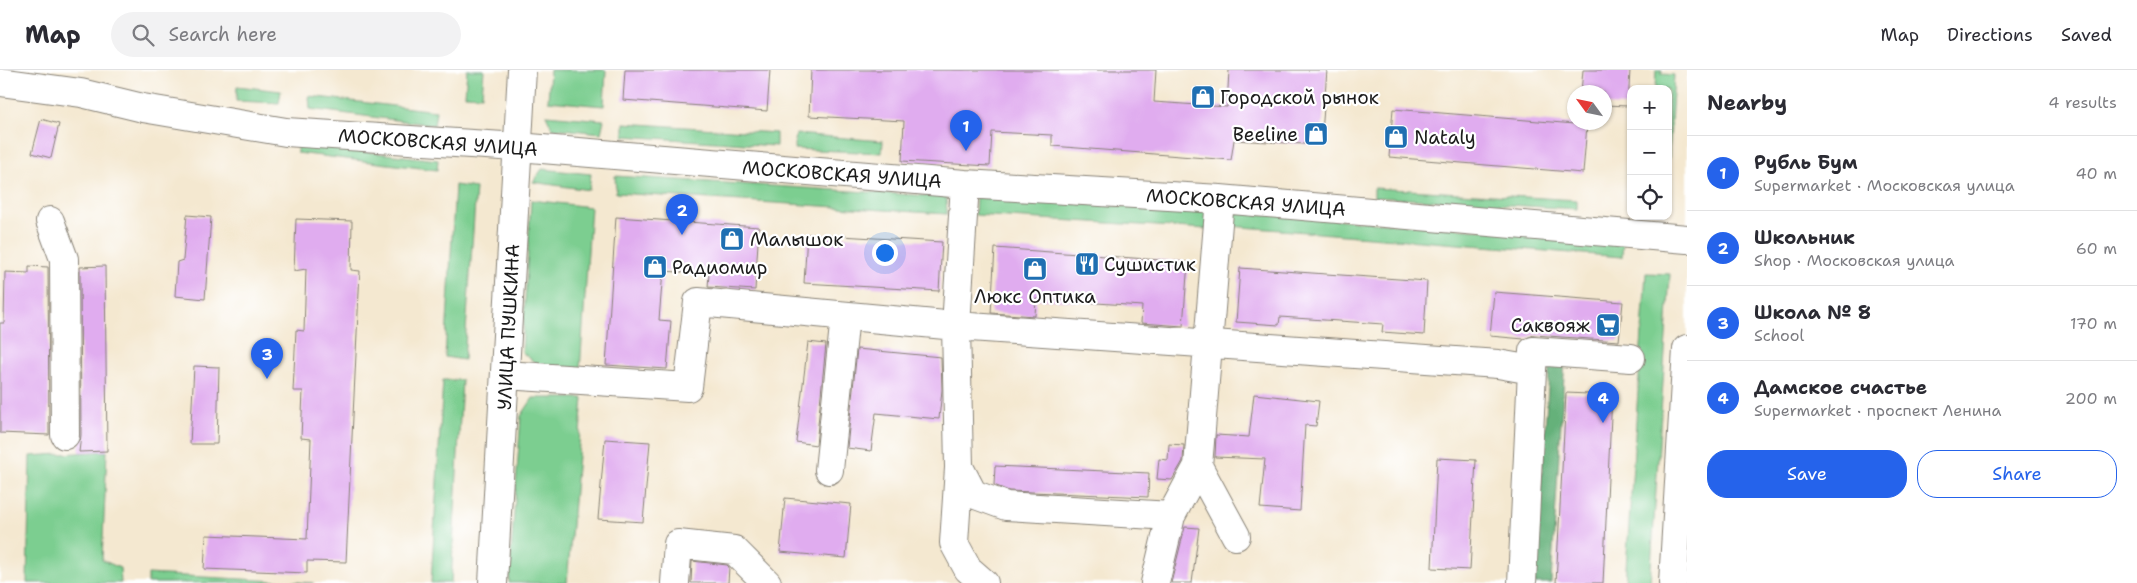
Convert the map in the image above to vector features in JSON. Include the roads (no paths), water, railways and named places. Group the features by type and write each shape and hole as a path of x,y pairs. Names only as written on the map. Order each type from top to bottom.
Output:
{"street":[{"name":"УЛИЦА ПУШКИНА","path":"493,583 522,70"},
{"name":"МОСКОВСКАЯ УЛИЦА","path":"0,82 81,93 144,108 286,132 518,147 964,184 1220,200 1687,239"},
{"path":"964,184 956,326 959,467 954,543 968,569 984,583"},
{"path":"1155,583 1171,516 1198,466 1220,200"},
{"path":"50,221 64,260 64,435"},
{"path":"505,375 688,387 698,302 956,326 1498,364 1532,370"},
{"path":"829,470 845,316"},
{"path":"1673,583 1687,349"},
{"path":"1522,583 1532,350 1631,358"},
{"path":"1198,466 1236,536"},
{"path":"959,467 973,494 1006,506 1171,516"},
{"path":"675,583 678,544 734,550 766,583"}],"place":[{"name":"Городской рынок","path":"1203,97"},
{"name":"Beeline","path":"1316,134"},
{"name":"Nataly","path":"1396,137"},
{"name":"Рубль Бум","path":"966,151"},
{"name":"Школьник","path":"682,235"},
{"name":"Малышок","path":"732,239"},
{"name":"Сушистик","path":"1087,264"},
{"name":"Радиомир","path":"655,267"},
{"name":"Люкс Оптика","path":"1035,269"},
{"name":"Саквояж","path":"1608,325"},
{"name":"Школа № 8","path":"267,379"},
{"name":"Дамское счастье","path":"1603,423"}]}
